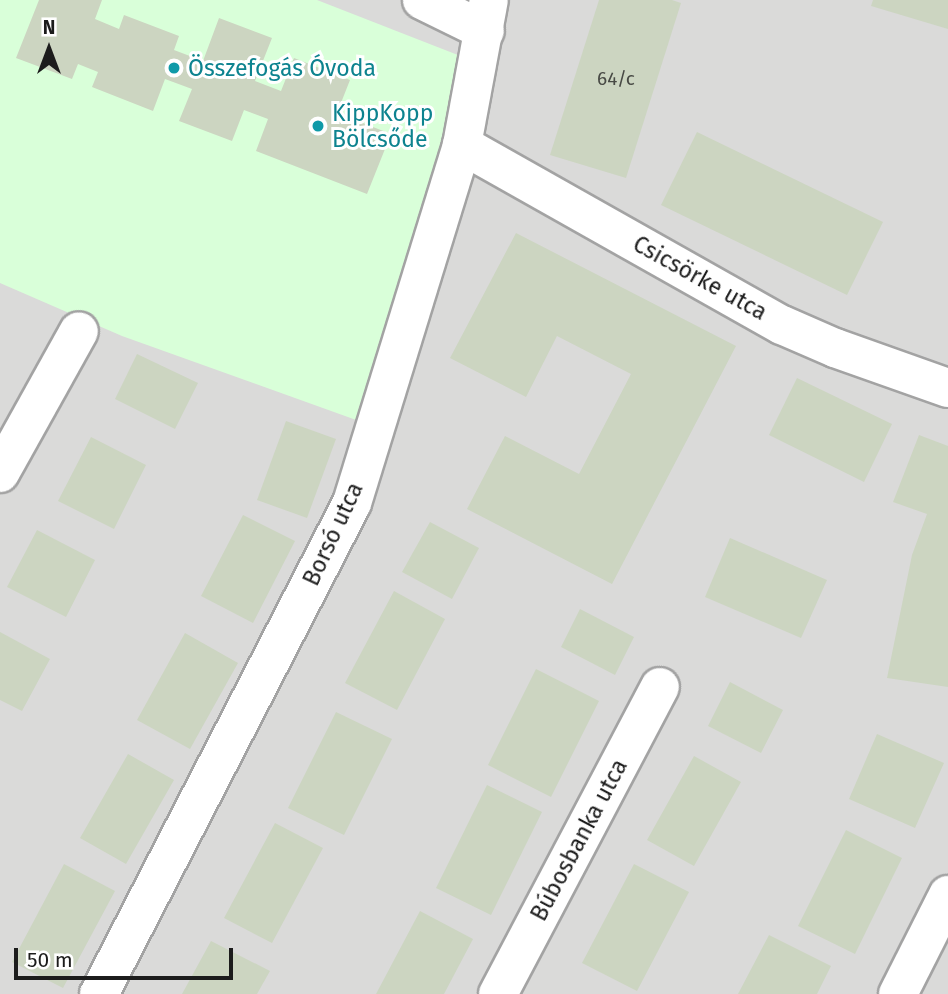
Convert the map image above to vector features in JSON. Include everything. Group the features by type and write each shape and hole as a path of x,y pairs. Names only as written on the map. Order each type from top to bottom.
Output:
{"street":[{"path":"422,0 487,15"},
{"name":"Borsó utca","path":"99,994 352,503 462,145 487,15"},
{"name":"Csicsörke utca","path":"462,145 782,325 839,338 948,388"},
{"path":"0,473 79,331"},
{"name":"Búbosbanka utca","path":"498,994 660,687"},
{"path":"898,994 948,895"}],"shaded area":[{"path":"0,0 948,0 948,994 0,994"},
{"path":"0,0 317,0 463,57 446,142 359,421 122,336 0,283"}],"building":[{"name":"Összefogás Óvoda","path":"39,0 102,0 95,19 119,29 124,15 179,36 174,50 203,61 219,18 272,38 255,81 281,91 294,58 350,80 337,113 391,134 367,194 256,151 268,119 244,110 232,141 179,121 192,89 165,79 153,111 92,87 98,72 78,64 72,79 16,58"},
{"path":"599,0 672,0 681,3 626,178 550,155"},
{"path":"873,0 948,0 948,29 871,6"},
{"path":"697,132 883,222 847,295 661,205"},
{"path":"516,233 736,346 612,584 467,509 505,436 579,474 631,374 557,336 526,397 450,358"},
{"path":"137,354 198,383 175,429 115,399"},
{"path":"797,378 892,424 864,482 769,435"},
{"path":"286,421 336,439 307,518 257,500"},
{"path":"919,435 948,446 948,687 887,678 912,555 927,514 893,502"},
{"path":"91,437 146,465 114,529 58,501"},
{"path":"243,515 295,541 253,623 201,596"},
{"path":"430,522 479,548 452,599 402,572"},
{"path":"37,530 95,560 66,617 7,587"},
{"path":"730,538 827,580 801,638 705,597"},
{"path":"394,591 445,619 397,710 345,683"},
{"path":"580,609 634,637 615,675 561,647"},
{"path":"0,632 50,659 22,711 0,700"},
{"path":"185,633 238,663 190,749 137,720"},
{"path":"536,669 599,701 551,797 488,765"},
{"path":"730,682 783,710 761,753 708,726"},
{"path":"336,712 392,739 344,835 288,808"},
{"path":"877,734 944,763 915,828 849,799"},
{"path":"128,754 174,780 126,864 80,838"},
{"path":"694,756 741,782 694,866 647,840"},
{"path":"487,785 542,812 491,915 436,888"},
{"path":"275,823 323,848 272,943 224,918"},
{"path":"846,830 902,858 855,954 798,926"},
{"path":"64,864 115,891 63,988 12,962"},
{"path":"634,864 689,892 637,991 582,963"},
{"path":"420,911 473,939 444,994 376,994"},
{"path":"769,935 831,966 817,994 738,994"},
{"path":"211,941 270,971 257,994 182,994"}],"place":[{"name":"Összefogás Óvoda","path":"174,68"},
{"name":"KippKopp Bölcsőde","path":"318,126"}]}
